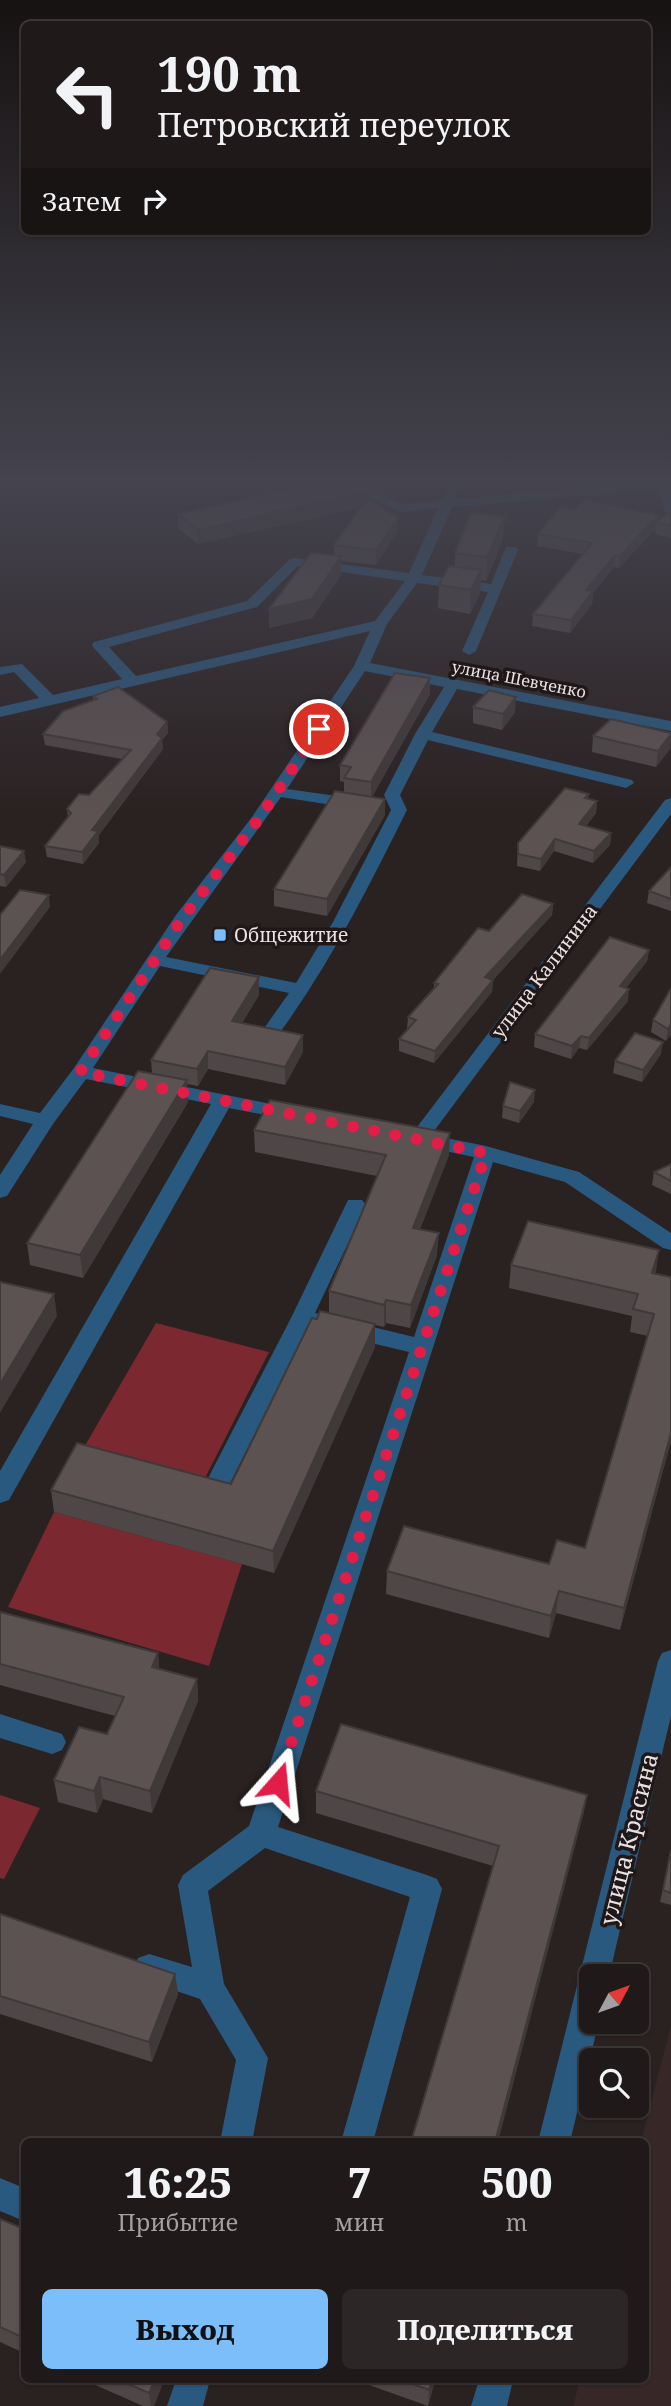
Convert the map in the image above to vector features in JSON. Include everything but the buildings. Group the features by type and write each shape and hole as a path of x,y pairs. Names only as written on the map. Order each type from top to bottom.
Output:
{"street":[{"path":"133,682 99,645 253,604 266,591"},
{"path":"0,1191 182,919 277,792 361,666 380,624 404,591"},
{"path":"469,651 495,591"},
{"path":"0,712 380,624"},
{"name":"улица Шевченко","path":"361,666 671,726"},
{"path":"0,671 17,667 48,700"},
{"path":"274,1027 302,990 345,915 385,808 423,734 453,684"},
{"path":"423,734 626,783"},
{"path":"277,792 385,808"},
{"name":"улица Калинина","path":"486,1153 411,1138 671,803"},
{"path":"155,960 302,990"},
{"path":"80,1072 314,1118"},
{"path":"0,1493 223,1100"},
{"path":"0,1111 45,1120"},
{"path":"237,2138 252,2058 210,1988 193,1885 261,1834 486,1153 572,1177 671,1243"},
{"path":"217,1484 302,1318 355,1205"},
{"path":"302,1318 422,1347"},
{"name":"улица Красина","path":"597,1964 671,1661"},
{"path":"0,1726 52,1742"},
{"path":"261,1834 426,1889 358,2138"},
{"path":"118,1958 210,1988"},
{"path":"555,2138 580,2034"},
{"path":"0,2194 21,2204"},
{"path":"184,2406 192,2383"},
{"path":"489,2406 495,2383"}],"shaded area":[{"path":"156,1323 269,1352 203,1482 83,1449"},
{"path":"54,1512 242,1564 209,1666 8,1607"},
{"path":"0,1795 40,1808 4,1879 0,1878"},
{"path":"671,2025 671,2406 573,2406 579,2383 649,2383 649,2138 642,2138"}],"place":[{"name":"Общежитие","path":"220,935"}],"route":[{"path":"278,1783 486,1153 80,1072 182,919 258,820 319,729"}]}
